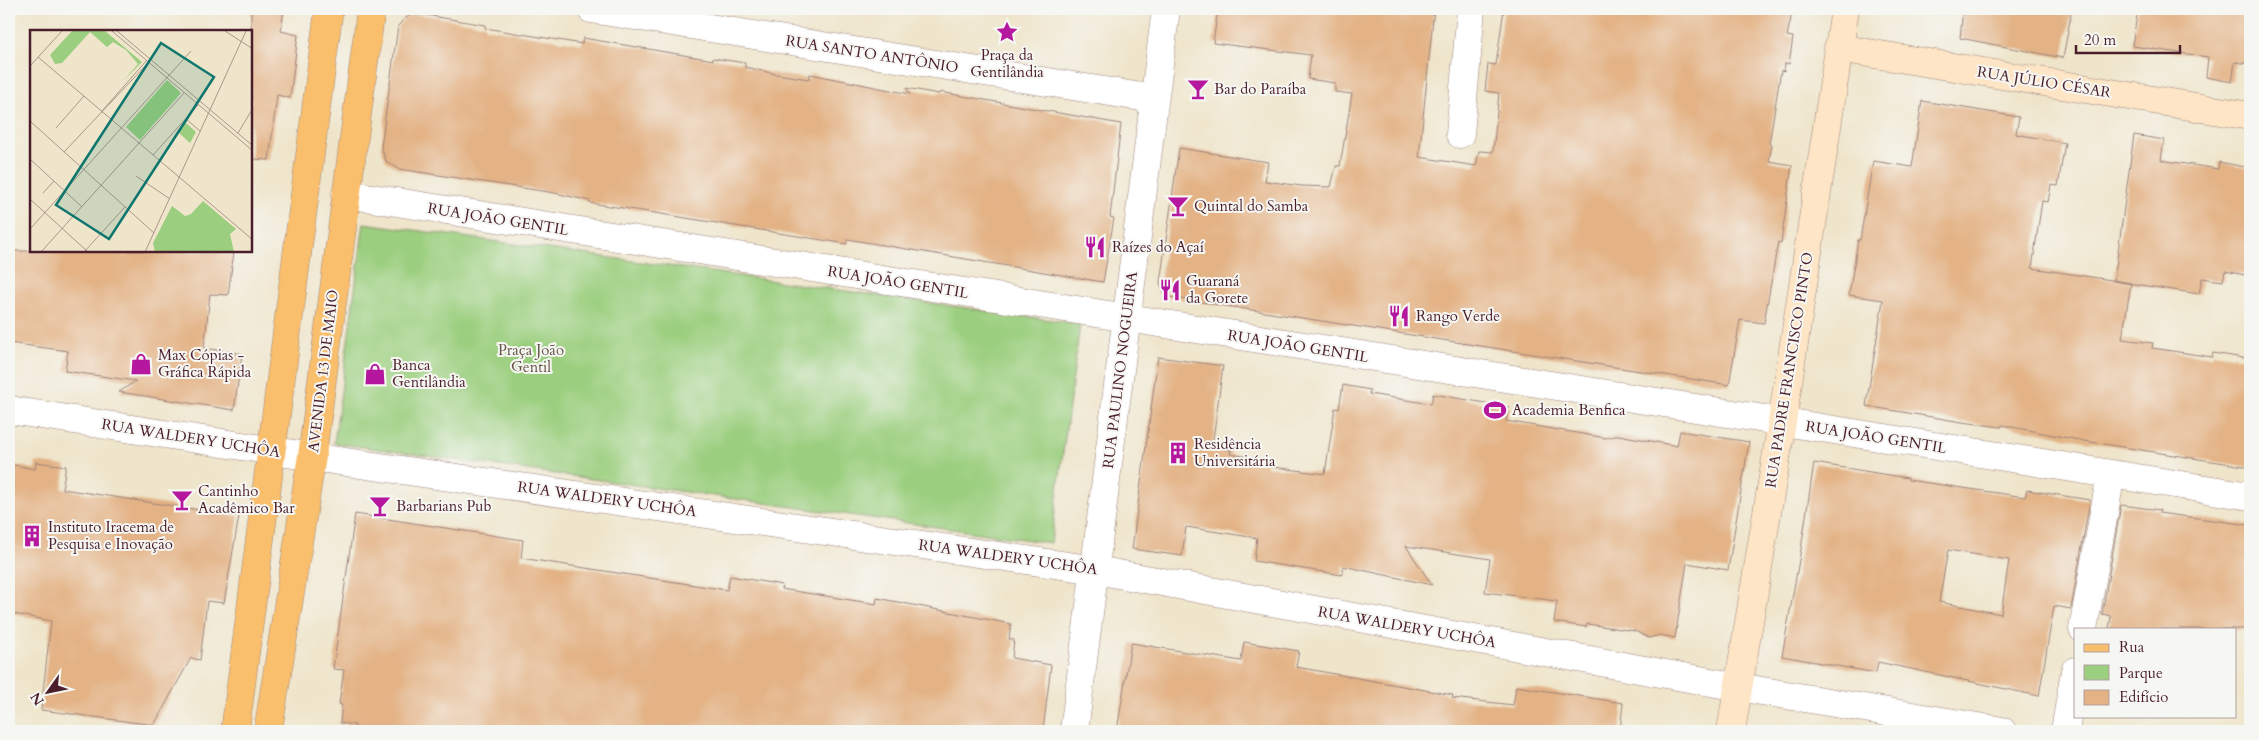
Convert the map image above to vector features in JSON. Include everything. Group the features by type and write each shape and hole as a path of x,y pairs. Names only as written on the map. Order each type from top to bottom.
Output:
{"main road":[{"path":"235,731 329,9"},
{"name":"AVENIDA 13 DE MAIO","path":"268,731 312,456 371,9"}],"street":[{"name":"RUA SANTO ANTÔNIO","path":"591,9 1154,99"},
{"name":"RUA PAULINO NOGUEIRA","path":"1074,731 1166,9"},
{"path":"1460,134 1471,9"},
{"name":"RUA PADRE FRANCISCO PINTO","path":"1731,731 1782,422 1845,9"},
{"name":"RUA JÚLIO CÉSAR","path":"1838,48 2250,116"},
{"name":"RUA JOÃO GENTIL","path":"346,194 2250,496"},
{"name":"RUA WALDERY UCHÔA","path":"9,410 1096,570 1738,687 2002,731"},
{"path":"2083,628 2111,474"},
{"path":"2064,731 2074,676"}],"green space":[{"name":"Praça João Gentil","path":"364,223 1080,324 1051,543 334,443"}],"building":[{"path":"251,9 284,9 281,31 298,35 290,98 277,95 269,160 252,159"},
{"path":"1218,9 1434,9 1419,157 1476,166 1479,151 1493,152 1499,93 1485,91 1488,64 1496,65 1504,9 1793,9 1787,36 1793,37 1789,64 1785,63 1784,71 1781,70 1769,144 1772,145 1769,161 1792,165 1781,243 1778,242 1764,323 1740,320 1729,385 1169,297 1164,293 1160,283 1179,148 1268,162 1265,181 1302,186 1331,187 1336,166 1340,166 1352,94 1335,92 1335,83 1308,79 1311,55 1213,43"},
{"path":"1963,9 2072,9 2063,58 1960,38"},
{"path":"2138,9 2250,9 2250,64 2235,62 2232,82 2206,77 2208,57 2132,46"},
{"path":"411,15 426,15 485,25 485,28 582,44 583,38 713,60 713,58 745,63 745,67 776,74 809,79 810,74 910,94 906,88 939,94 940,92 1121,124 1110,217 1114,218 1103,282 847,239 847,244 590,203 590,201 555,193 399,169 386,161 381,147 398,26"},
{"path":"1922,101 2019,117 2016,134 2065,143 2058,186 2051,185 2048,202 2042,201 2032,268 2131,283 2122,339 2153,343 2152,348 2212,357 2213,353 2250,359 2250,467 2084,441 2002,425 2001,427 1962,422 1866,406 1883,300 1849,295 1858,240 1860,240 1873,161 1912,167"},
{"path":"2134,135 2164,140 2161,160 2218,169 2219,162 2250,168 2250,276 2225,271 2223,281 2202,278 2199,294 2114,281"},
{"path":"9,251 234,252 228,295 210,294 204,348 242,354 234,410 119,392 136,381 65,371 68,351 9,343"},
{"path":"1158,357 1223,366 1212,447 1231,450 1230,454 1267,460 1266,466 1325,474 1335,408 1339,409 1343,385 1370,390 1369,394 1431,404 1433,394 1509,407 1506,421 1606,438 1619,435 1677,446 1680,431 1749,442 1728,570 1687,563 1675,638 1660,635 1649,638 1635,631 1587,624 1586,627 1554,622 1557,601 1485,592 1490,559 1406,546 1432,585 1343,566 1342,575 1254,561 1257,538 1186,527 1182,556 1132,549"},
{"path":"36,462 66,466 62,489 239,516 224,603 207,601 200,660 191,658 154,725 41,710 51,621 9,613 9,464 35,469"},
{"path":"1814,463 1908,478 1908,480 2025,497 2027,490 2090,500 2071,609 2054,606 2039,696 1878,662 1876,673 1782,656","holes":["1948,550 2009,560 2001,614 1939,602"]},
{"path":"2121,505 2160,510 2159,513 2250,525 2250,629 2109,628 2111,616 2102,614"},
{"path":"355,514 523,540 521,558 727,590 730,576 782,585 781,589 876,604 877,598 1011,624 1009,639 1014,640 1012,658 1051,665 1043,731 354,731 355,725 340,723 342,705 339,704 344,670 333,669"},
{"path":"1244,642 1299,651 1296,667 1453,695 1452,698 1513,705 1516,686 1623,703 1620,731 1117,731 1131,643 1241,661"}],"place":[{"name":"Praça da Gentilândia","path":"1007,32"},
{"name":"Bar do Paraíba","path":"1198,89"},
{"name":"Quintal do Samba","path":"1178,206"},
{"name":"Raízes do Açaí","path":"1095,247"},
{"name":"Guaraná da Gorete","path":"1170,290"},
{"name":"Rango Verde","path":"1399,316"},
{"name":"Max Cópias - Gráfica Rápida","path":"141,364"},
{"name":"Banca Gentilândia","path":"375,374"},
{"name":"Academia Benfica","path":"1495,410"},
{"name":"Residência Universitária","path":"1178,453"},
{"name":"Cantinho Acadêmico Bar","path":"182,500"},
{"name":"Barbarians Pub","path":"380,506"},
{"name":"Instituto Iracema de Pesquisa e Inovação","path":"32,536"}]}
